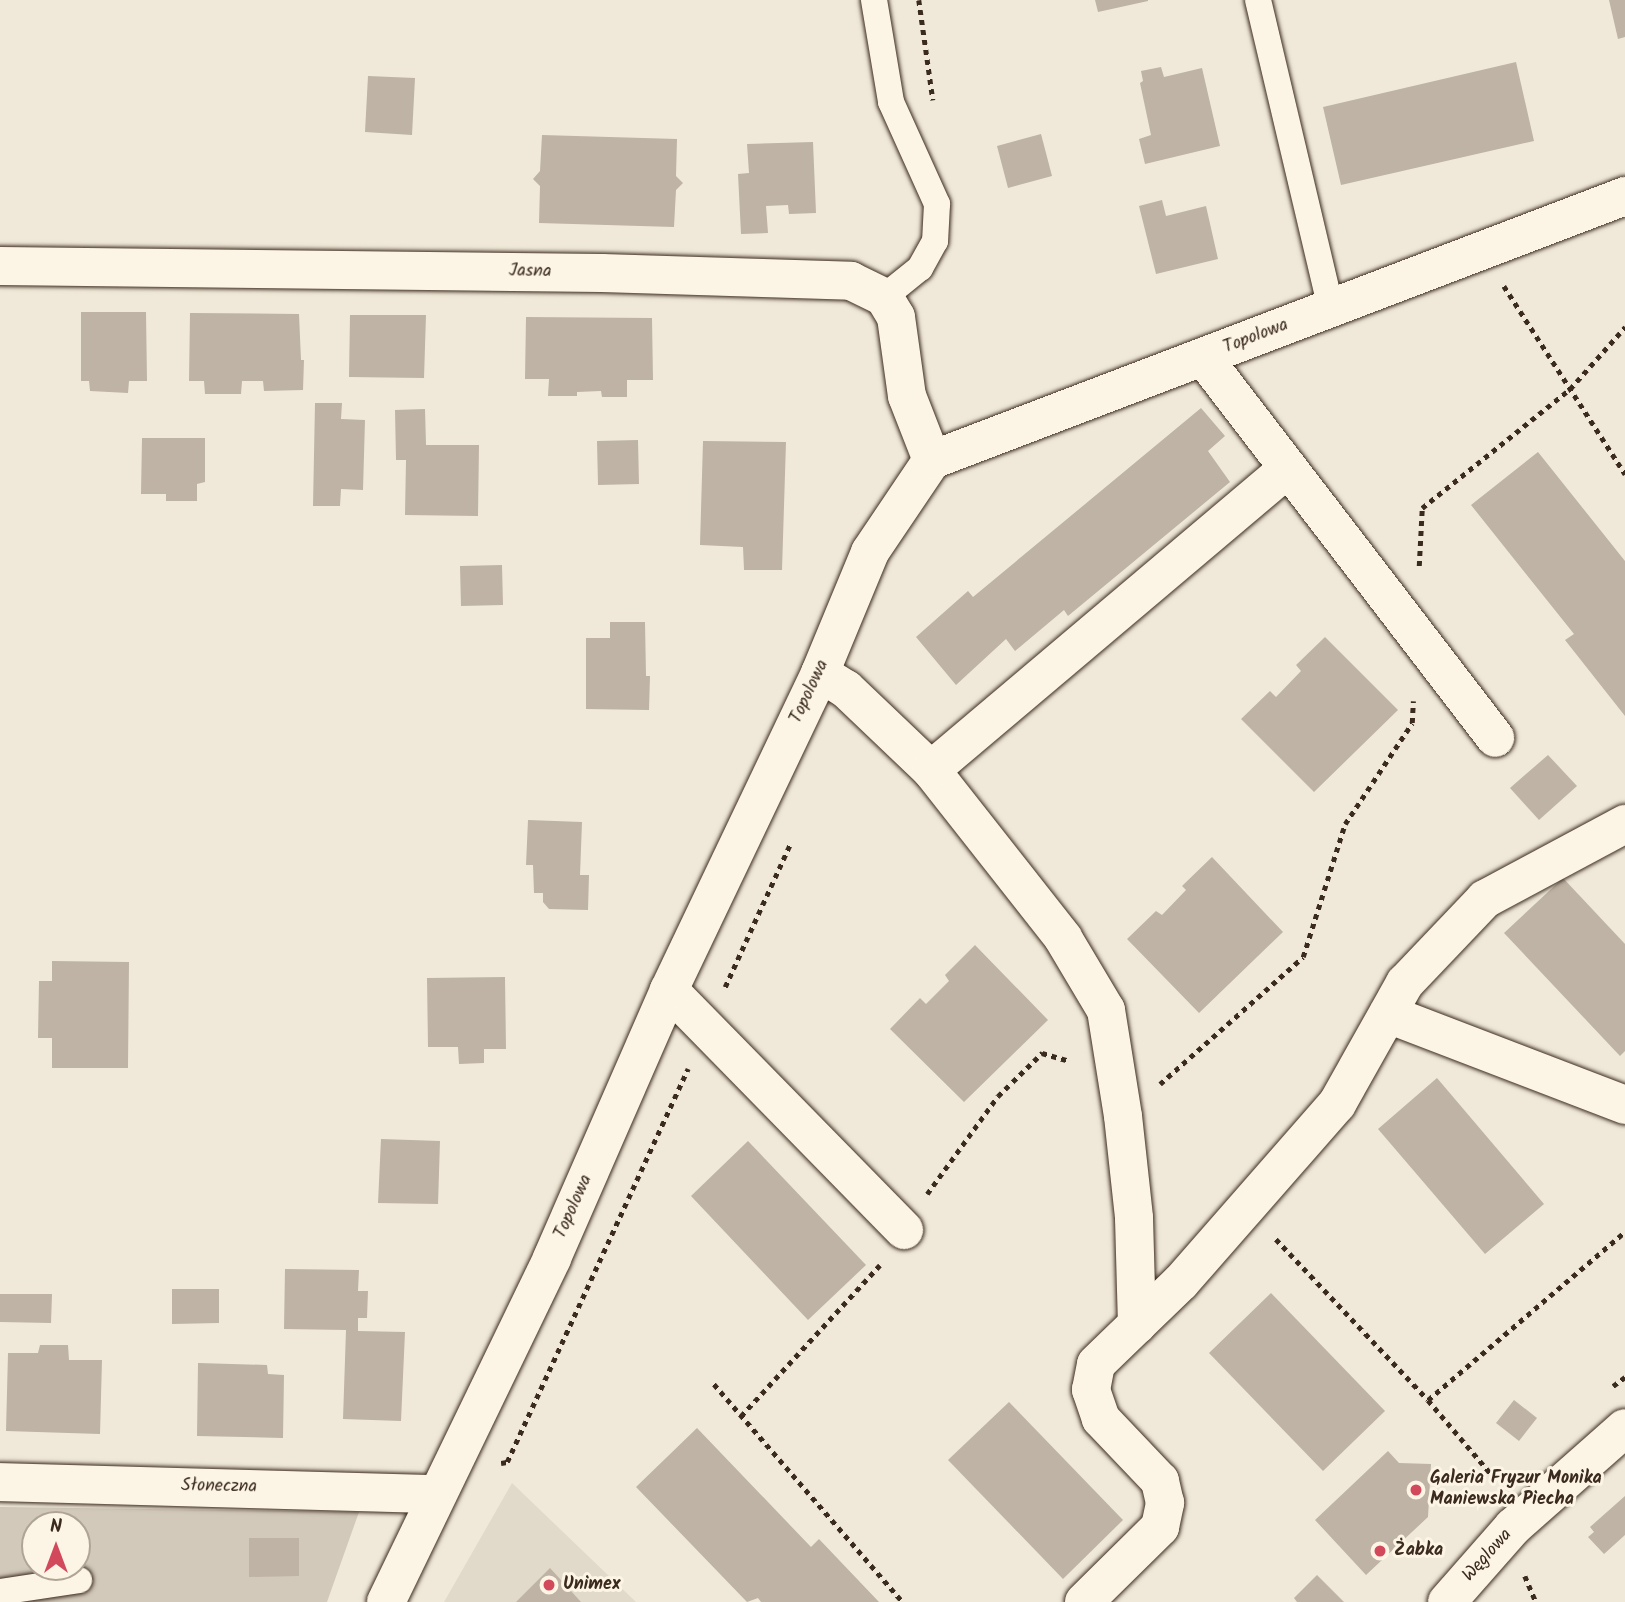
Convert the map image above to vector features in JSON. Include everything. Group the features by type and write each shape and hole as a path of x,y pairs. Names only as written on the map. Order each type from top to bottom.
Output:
{"street":[{"name":"Topolowa","path":"386,1602 552,1258 669,990 820,673 870,552 932,460 1625,196"},
{"name":"Jasna","path":"0,266 601,273 837,280 851,281 884,297"},
{"path":"884,297 896,317 907,396 932,460"},
{"path":"1203,357 1495,738"},
{"path":"931,770 1287,468"},
{"path":"820,673 846,689 931,770 1063,938 1106,1010 1123,1116 1134,1218 1137,1325"},
{"path":"1084,1602 1160,1527 1165,1503 1160,1481 1101,1419 1091,1390 1096,1364 1137,1325 1247,1208 1337,1104 1405,983 1485,900 1625,824"},
{"path":"669,990 904,1230"},
{"path":"1388,1014 1625,1105"},
{"name":"Węglowa","path":"1457,1598 1513,1527 1625,1428"},
{"name":"Słoneczna","path":"0,1482 437,1494"}],"lane":[{"path":"874,0 891,102 937,204 935,241 920,268 884,297"},
{"path":"1258,0 1331,309"},
{"path":"0,1592 72,1581"}],"path":[{"path":"1503,284 1625,474"},
{"path":"1416,634 1422,508 1570,389 1625,327"},
{"path":"1123,1116 1303,957 1345,824 1412,723 1413,698"},
{"path":"612,1237 796,830"},
{"path":"1247,1208 1428,1400 1502,1487"},
{"path":"1428,1400 1625,1232"},
{"path":"714,1384 903,1602"},
{"path":"1524,1572 1536,1602"}],"shaded area":[{"path":"512,1483 636,1602 444,1602"},
{"path":"0,1507 359,1512 327,1602 0,1602"}],"building":[{"path":"1095,0 1148,0 1148,1 1098,12"},
{"path":"1609,0 1625,0 1625,37 1618,39"},
{"path":"1516,62 1534,141 1341,185 1323,107"},
{"path":"1161,67 1164,77 1202,68 1220,146 1145,164 1139,139 1151,135 1140,83 1143,81 1141,71"},
{"path":"368,76 415,78 412,135 365,132"},
{"path":"1041,134 1052,176 1008,188 997,146"},
{"path":"542,135 677,139 676,176 683,183 676,190 674,227 539,223 540,186 533,179 540,171"},
{"path":"813,142 816,213 789,214 788,205 766,206 768,233 741,234 738,174 749,173 747,144"},
{"path":"1162,200 1166,216 1206,206 1218,259 1156,274 1139,206"},
{"path":"81,312 146,312 147,381 129,381 128,393 90,391 89,381 81,381"},
{"path":"190,313 299,314 301,360 304,360 303,390 264,391 263,381 242,381 241,394 205,394 204,381 189,381"},
{"path":"350,315 426,315 424,378 349,377"},
{"path":"526,317 652,318 653,380 627,380 627,397 602,397 601,391 577,392 577,396 548,396 549,379 525,379"},
{"path":"315,403 342,403 341,419 365,420 363,490 341,489 340,506 313,506"},
{"path":"1201,408 1225,436 1208,451 1230,482 1068,616 1064,610 1015,651 1006,639 956,685 916,637 968,591 973,597"},
{"path":"425,409 426,445 479,445 478,516 405,515 406,460 396,460 395,410"},
{"path":"142,438 205,438 205,482 197,484 197,501 166,501 166,494 141,494"},
{"path":"638,440 639,484 598,485 597,441"},
{"path":"703,441 786,442 782,570 744,570 743,547 700,545"},
{"path":"1538,452 1625,561 1625,716 1565,640 1574,634 1471,505"},
{"path":"502,565 503,605 461,606 460,566"},
{"path":"610,622 645,622 646,676 650,676 649,710 586,709 586,638 610,638"},
{"path":"1325,637 1398,710 1314,792 1241,719 1270,691 1276,697 1301,671 1296,665"},
{"path":"1548,755 1577,786 1539,820 1510,788"},
{"path":"528,820 582,822 580,875 589,875 588,910 549,909 543,902 543,893 534,893 533,865 526,865"},
{"path":"1212,857 1283,932 1199,1013 1127,939 1156,911 1162,915 1186,890 1182,886"},
{"path":"1563,878 1625,944 1625,1051 1620,1056 1504,933"},
{"path":"975,945 1048,1020 964,1102 890,1029 920,998 926,1004 949,981 945,975"},
{"path":"52,961 129,962 128,1068 52,1068 52,1038 38,1038 39,981 52,981"},
{"path":"505,977 506,1049 484,1049 484,1063 459,1064 458,1047 428,1047 427,978"},
{"path":"1437,1078 1544,1204 1485,1254 1378,1129"},
{"path":"381,1139 440,1141 438,1204 378,1203"},
{"path":"748,1141 866,1265 808,1320 691,1196"},
{"path":"285,1269 359,1270 358,1291 368,1291 367,1318 358,1318 358,1331 405,1332 401,1421 343,1419 346,1330 284,1329"},
{"path":"172,1289 219,1289 219,1323 172,1324"},
{"path":"1271,1293 1385,1411 1323,1471 1209,1353"},
{"path":"0,1294 52,1294 51,1323 0,1322"},
{"path":"40,1345 68,1345 69,1360 102,1360 100,1434 6,1431 8,1353 38,1353"},
{"path":"198,1363 267,1365 268,1374 284,1375 283,1438 197,1436"},
{"path":"1514,1400 1537,1418 1519,1441 1496,1423"},
{"path":"1009,1402 1123,1520 1063,1579 948,1460"},
{"path":"697,1428 811,1547 819,1539 879,1602 761,1602 758,1598 747,1602 636,1487"},
{"path":"1388,1451 1399,1463 1431,1464 1428,1517 1366,1575 1315,1520"},
{"path":"1625,1496 1625,1535 1604,1554 1588,1537 1594,1532 1590,1527"},
{"path":"249,1538 299,1538 299,1576 249,1577"},
{"name":"Unimex","path":"550,1568 581,1602 516,1602"},
{"path":"1317,1575 1344,1602 1297,1602 1294,1598"}],"place":[{"name":"Galeria Fryzur Monika Maniewska Piecha","path":"1416,1490"},
{"name":"Żabka","path":"1380,1551"},
{"name":"Unimex","path":"549,1585"}]}
